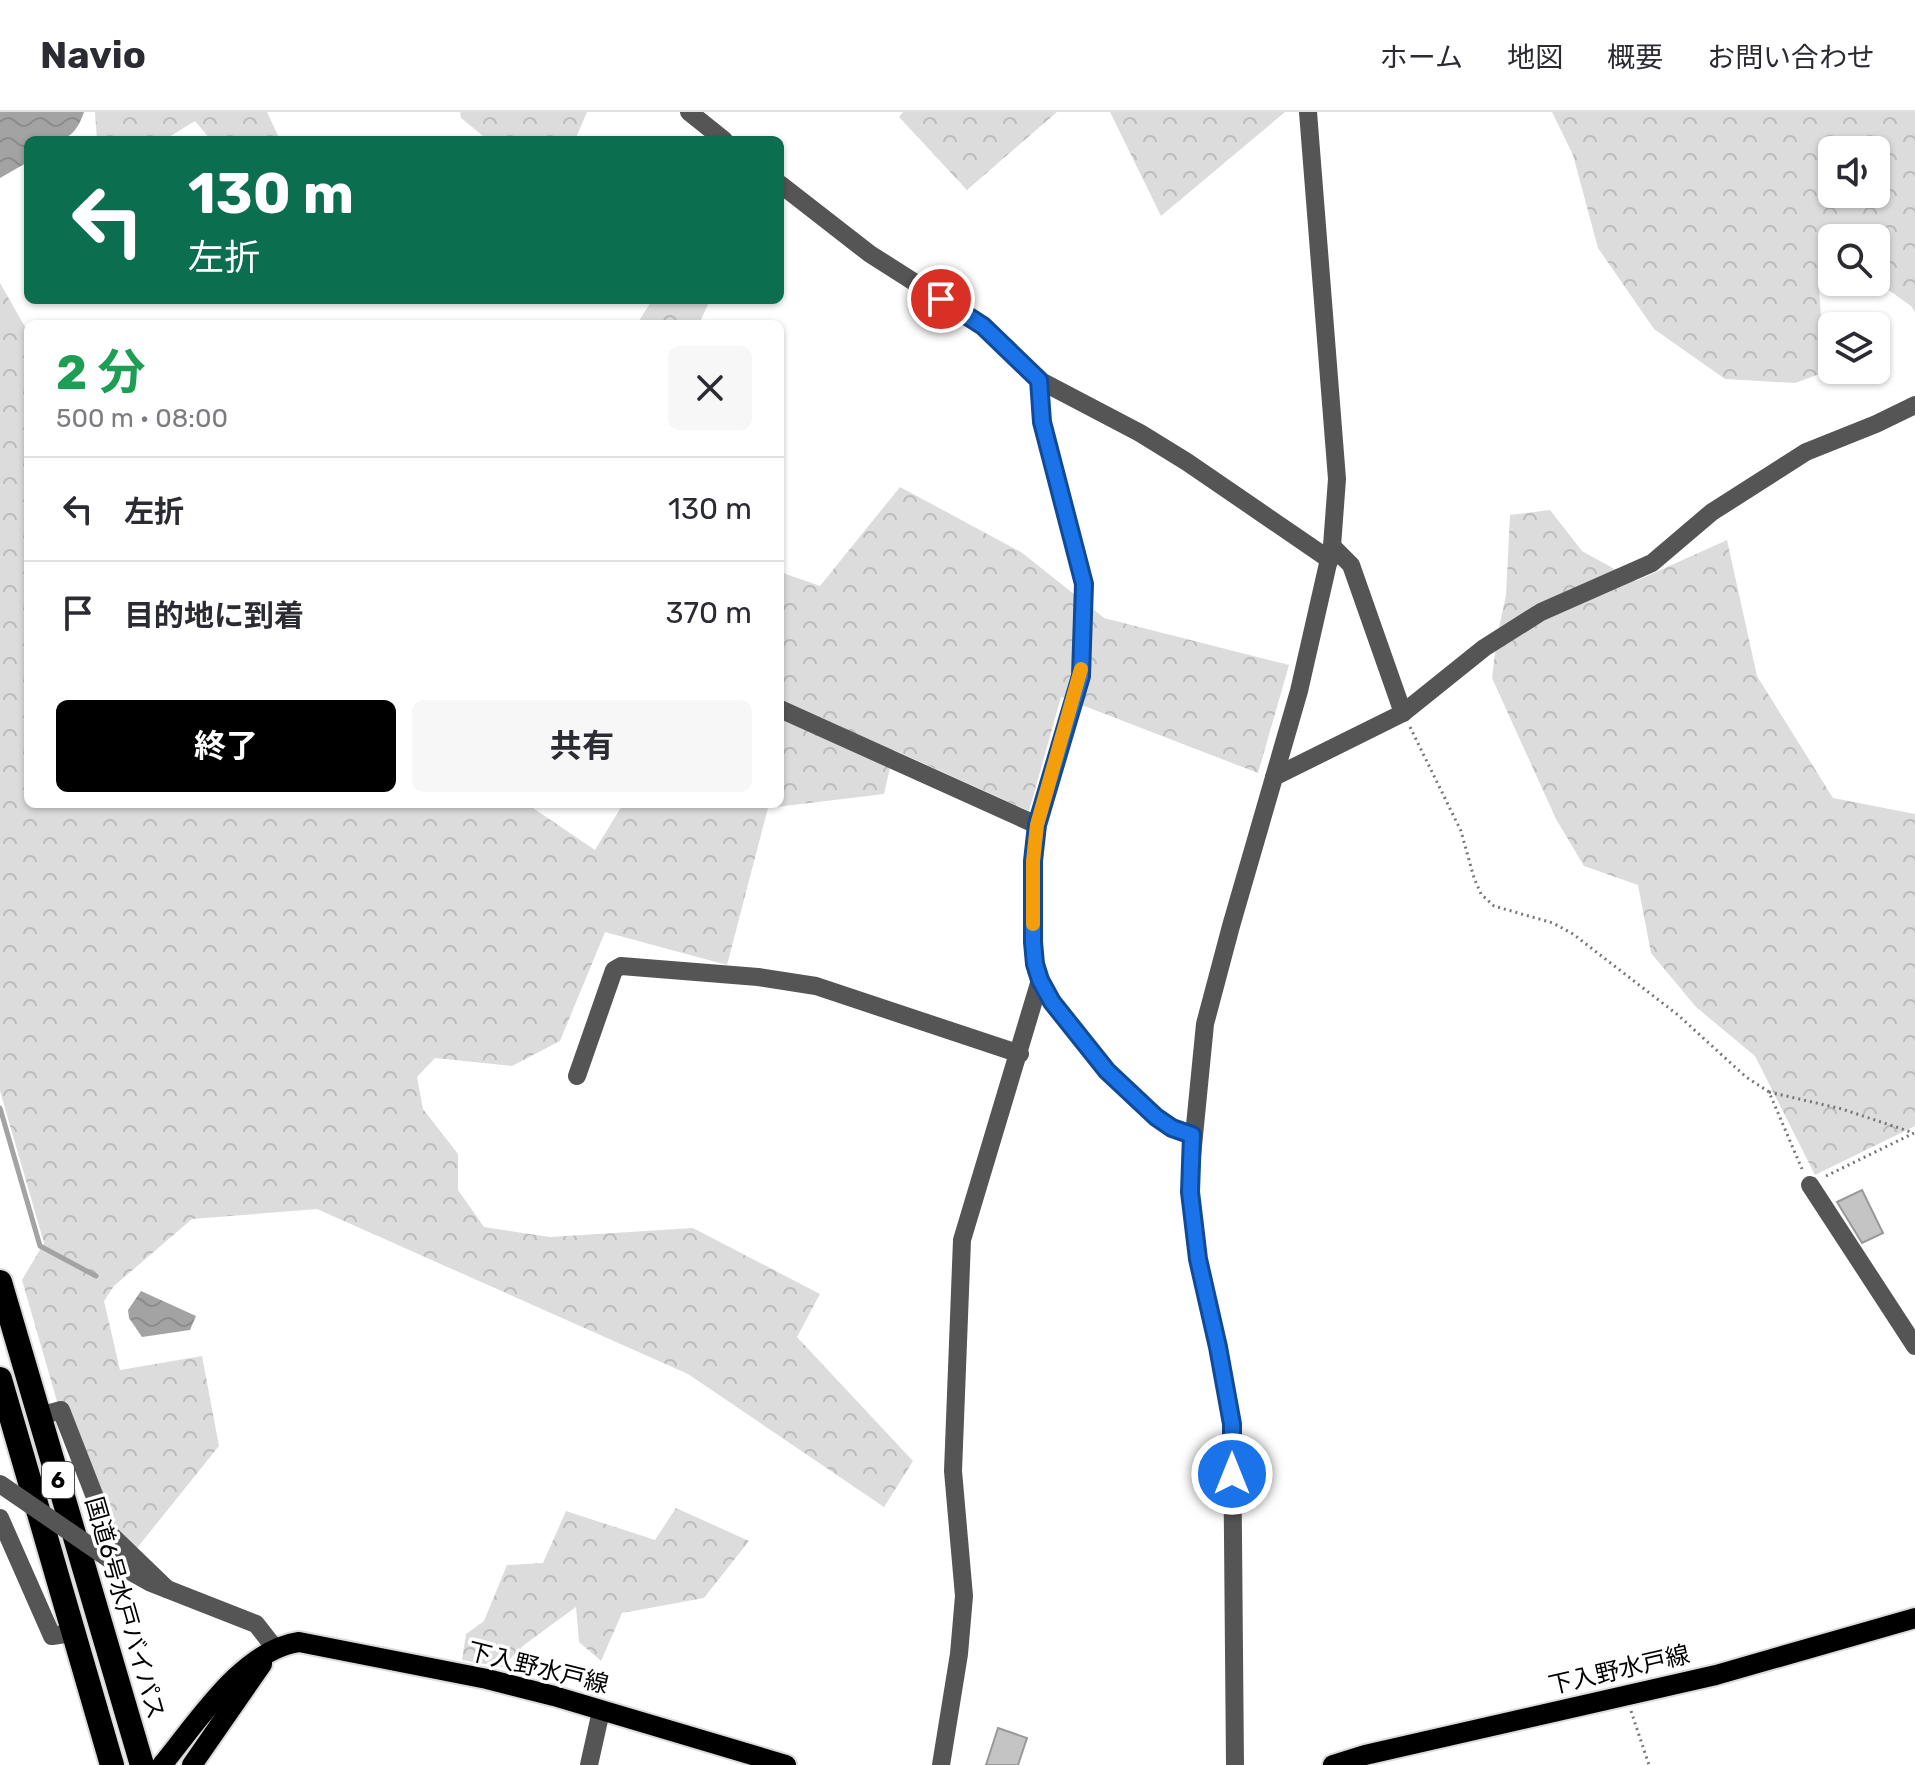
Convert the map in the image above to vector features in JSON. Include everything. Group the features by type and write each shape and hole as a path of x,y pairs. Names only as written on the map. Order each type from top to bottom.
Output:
{"highway":[{"name":"国道6号水戸バイパス","path":"0,1282 142,1765"},
{"name":"6","path":"0,1379 112,1765"}],"main road":[{"name":"下入野水戸線","path":"1333,1765 1716,1675 1915,1618"},
{"name":"下入野水戸線","path":"274,1647 299,1642 314,1643 373,1658 487,1679 786,1765"},
{"path":"162,1765 232,1681 274,1647"},
{"path":"192,1765 274,1647"}],"street":[{"path":"689,112 719,136"},
{"path":"1235,1765 1232,1424 1198,1259 1190,1192 1192,1135 1205,1024 1299,691 1331,553 1337,479 1308,112"},
{"path":"784,187 870,254 983,326 1039,380 1140,433 1351,565 1403,713"},
{"path":"1039,380 1042,422 1084,584 1081,676 1037,825 1033,861 1033,942 1040,980 1069,1025 1107,1071 1156,1117 1172,1128 1192,1135"},
{"path":"1274,777 1403,713 1484,648 1541,612 1652,563 1712,512 1806,452 1915,405"},
{"path":"784,711 1037,825"},
{"path":"577,1076 614,970 621,966 758,977 816,986 1020,1054"},
{"path":"941,1765 959,1654 964,1596 953,1471 962,1240 1040,980"},
{"path":"1810,1185 1915,1346"},
{"path":"40,1416 61,1410 109,1533 167,1589"},
{"path":"0,1484 115,1563 167,1589 256,1624 274,1647"},
{"path":"0,1518 52,1636 72,1633"},
{"path":"589,1765 601,1711"}],"path":[{"path":"1403,713 1461,831 1481,894 1494,906 1553,923 1573,934 1678,1015 1746,1077 1769,1092 1842,1109 1914,1133"},
{"path":"1769,1092 1792,1151 1810,1185 1914,1133"},
{"path":"1626,1696 1649,1765"}],"green space":[{"path":"95,112 267,112 278,136 208,136 195,121 171,136 97,136"},
{"path":"460,112 587,112 577,136 483,136 461,118"},
{"path":"903,112 1057,112 967,190 899,117"},
{"path":"1110,112 1285,112 1161,216"},
{"path":"1552,112 1915,112 1915,312 1890,291 1890,224 1818,224 1821,312 1818,312 1818,375 1795,383 1725,379 1654,329 1598,248 1573,155"},
{"path":"0,283 24,325 24,808 533,808 595,850 621,808 768,808 727,965 605,932 560,1041 512,1066 435,1058 417,1077 423,1109 458,1154 458,1190 484,1227 550,1237 693,1228 820,1294 797,1337 913,1461 884,1507 688,1374 317,1209 192,1219 114,1286 104,1301 120,1370 202,1356 219,1446 133,1553 95,1533 22,1280 44,1243 0,1091"},
{"path":"650,304 708,304 701,320 640,320"},
{"path":"900,487 1021,552 1104,618 1289,665 1258,773 1061,697 1029,811 894,750 884,794 784,806 784,573 820,586"},
{"path":"1550,510 1582,551 1636,581 1727,540 1757,676 1833,798 1915,814 1915,1126 1815,1175 1755,1056 1696,1007 1651,953 1638,885 1584,866 1556,819 1492,678 1506,595 1510,515"},
{"path":"676,1508 749,1541 704,1598 622,1613 601,1661 579,1642 576,1607 524,1645 502,1667 462,1660 466,1634 484,1621 507,1565 543,1563 566,1511 655,1540"}],"water":[{"path":"0,112 84,112 80,123 67,136 24,136 24,164 0,178"},
{"path":"141,1291 196,1316 190,1330 142,1337 129,1318 128,1310"}],"building":[{"path":"1862,1190 1883,1233 1862,1243 1837,1202"},
{"path":"998,1728 1027,1738 1018,1765 986,1765"}],"waterway":[{"path":"0,1108 40,1246 96,1276"}],"slow traffic":[{"path":"1033,924 1033,861 1037,825 1081,669"}],"route":[{"path":"941,299 983,326 1039,380 1042,422 1084,584 1081,676 1037,825 1033,861 1035,964 1052,1002 1107,1071 1156,1117 1172,1128 1192,1135 1190,1192 1198,1259 1232,1424 1232,1474"}]}
